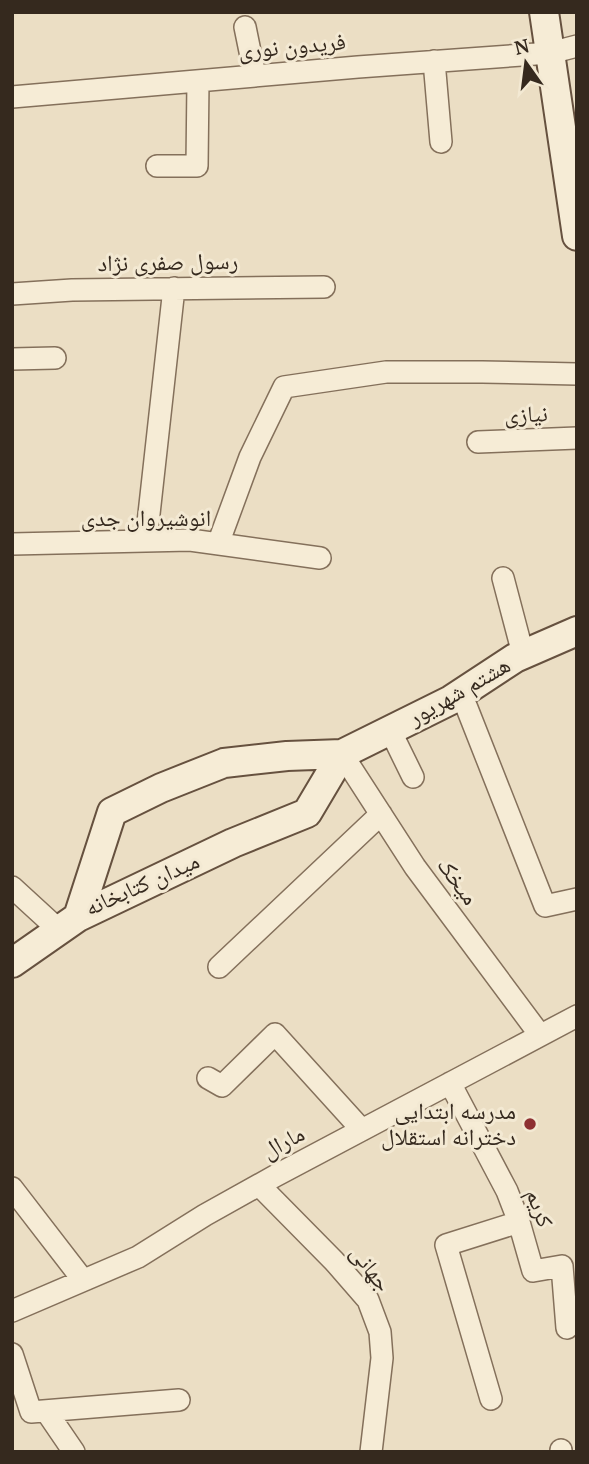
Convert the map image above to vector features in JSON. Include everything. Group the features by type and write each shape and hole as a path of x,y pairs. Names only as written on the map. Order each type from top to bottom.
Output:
{"street":[{"path":"544,12 563,49 577,236"},
{"path":"245,27 255,76"},
{"name":"فریدون نوری","path":"12,97 563,49"},
{"path":"434,61 441,142"},
{"path":"157,166 197,166 198,81"},
{"name":"رسول صفری نژاد","path":"12,294 72,289 324,287"},
{"path":"146,541 174,288"},
{"path":"12,359 55,358"},
{"path":"218,544 250,457 284,387 386,372 577,374"},
{"name":"نیازی","path":"478,442 577,438"},
{"name":"انوشیروان جدی","path":"12,544 190,540 320,558"},
{"path":"503,578 523,654"},
{"name":"هشتم شهریور","path":"342,754 451,700 515,657 577,631"},
{"path":"461,693 545,906 577,899"},
{"path":"390,730 413,777"},
{"name":"میخک","path":"342,754 415,867 540,1035"},
{"name":"میدان کتابخانه","path":"69,924 112,813 161,788 224,763 287,756 342,754"},
{"name":"میدان کتابخانه","path":"69,924 233,843 307,813 342,754"},
{"path":"219,967 381,814"},
{"path":"12,887 69,924 12,963"},
{"name":"مارال","path":"12,1311 138,1257 259,1185 577,1016"},
{"path":"208,1078 222,1086 275,1034 362,1130"},
{"name":"کریم","path":"450,1083 507,1191 533,1271 562,1266 567,1328"},
{"name":"جهانی","path":"259,1185 334,1261 368,1300 380,1332 382,1359 371,1452"},
{"path":"12,1188 83,1280"},
{"path":"491,1399 446,1245 519,1222"},
{"path":"12,1354 31,1412 179,1400"},
{"path":"46,1410 74,1452"}],"place":[{"name":"مدرسه ابتدایی دخترانه استقلال","path":"530,1124"}]}
